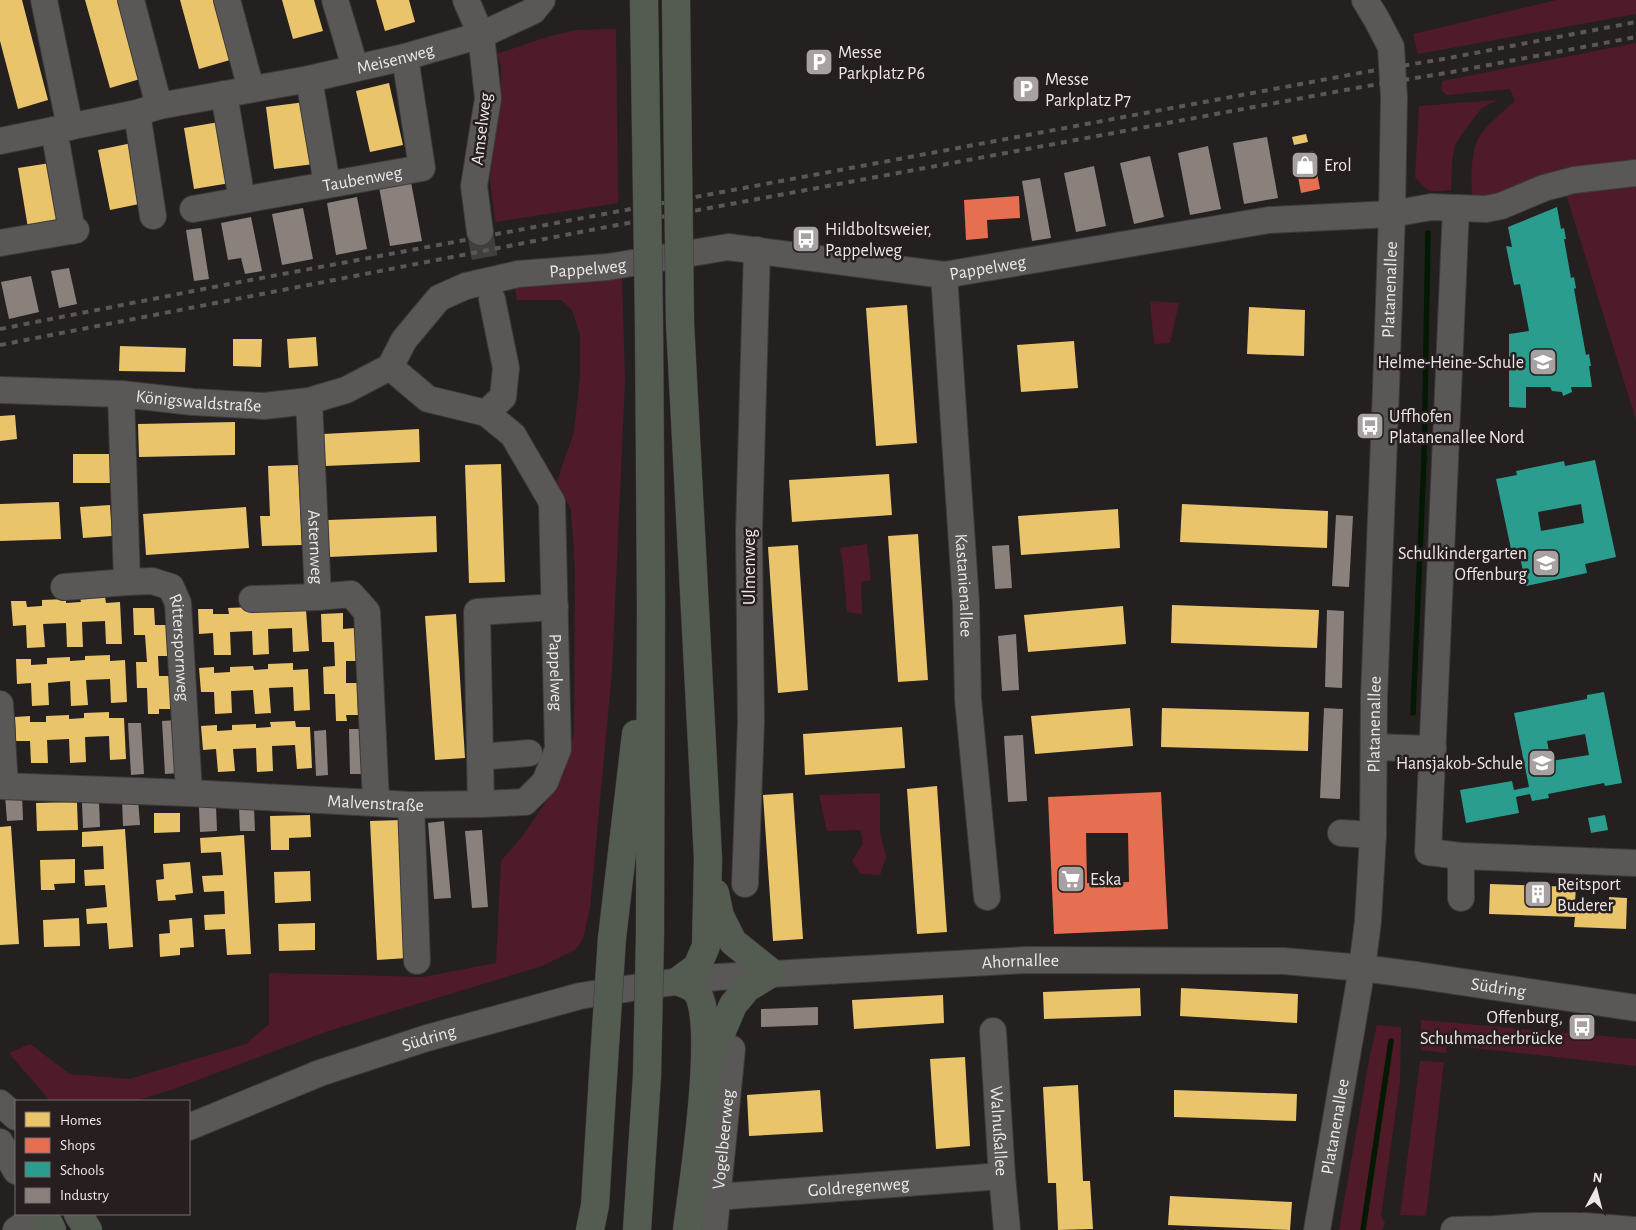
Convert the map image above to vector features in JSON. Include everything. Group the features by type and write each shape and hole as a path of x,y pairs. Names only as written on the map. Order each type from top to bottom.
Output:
{"highway":[{"path":"637,1230 647,1076 652,603 644,0"},
{"path":"676,0 680,322 708,859 706,946 697,967 678,981 696,990 704,1008 705,1074 687,1230"},
{"path":"590,1230 595,1205 612,938 652,603"},
{"path":"705,1074 732,1005 747,988 772,973 733,942 720,916 708,859"},
{"path":"44,1215 52,1230"},
{"path":"79,1215 88,1230"}],"street":[{"path":"0,243 74,230 44,0"},
{"path":"130,0 148,109 153,216"},
{"path":"227,0 251,89"},
{"path":"334,0 355,67"},
{"name":"Amselweg","path":"466,0 481,35 488,98 474,186 480,232"},
{"name":"Meisenweg","path":"0,141 148,109 309,79 405,57 481,35 533,11 542,0"},
{"name":"Platanenallee","path":"1317,1230 1362,968 1368,921 1373,835 1374,698 1383,505 1394,97 1391,47 1378,20 1365,0"},
{"name":"Taubenweg","path":"193,209 422,168 405,57"},
{"path":"309,79 327,184"},
{"path":"224,94 242,200"},
{"path":"1392,214 1430,207 1486,209 1501,206 1544,188 1574,180 1636,173"},
{"path":"1456,208 1428,852 1462,856 1636,863"},
{"name":"Pappelweg","path":"481,804 525,802 545,782 558,749 552,502 513,435 486,413 428,399 390,367 404,340 439,298 466,286 518,274 608,267 728,247 944,275 1269,220 1392,214"},
{"name":"Ulmenweg","path":"745,884 751,722 749,531 757,250"},
{"name":"Kastanienallee","path":"944,275 966,603 968,698 987,897"},
{"path":"486,413 503,397 506,368 492,299"},
{"name":"Königswaldstraße","path":"0,390 122,394 193,402 264,406 309,401 346,390 390,367"},
{"path":"122,394 128,582"},
{"name":"Asternweg","path":"309,401 318,596 351,594 367,612 376,802"},
{"name":"Ritterspornweg","path":"64,587 152,581 171,587 178,603 189,793"},
{"path":"252,599 318,596"},
{"path":"481,804 477,612 555,607"},
{"path":"0,704 3,786"},
{"path":"1374,747 1433,749"},
{"path":"480,757 529,753"},
{"name":"Malvenstraße","path":"3,786 189,793 411,805 481,804"},
{"path":"411,805 417,961"},
{"path":"1341,833 1373,835"},
{"path":"1461,898 1462,856"},
{"name":"Ahornallee","path":"678,981 718,976 1026,960 1284,961 1362,968"},
{"name":"Südring","path":"1362,968 1636,1008"},
{"name":"Südring","path":"190,1127 320,1073 428,1038 580,996 678,981"},
{"name":"Walnußallee","path":"993,1031 1007,1230"},
{"name":"Vogelbeerweg","path":"714,1230 732,1049"},
{"path":"0,1103 15,1116"},
{"path":"0,1142 15,1169"},
{"name":"Goldregenweg","path":"717,1197 1002,1176"},
{"path":"16,1230 38,1215"},
{"path":"1454,1230 1536,1226 1585,1226 1634,1230"}],"shaded area":[{"path":"1557,0 1636,0 1636,14 1418,54 1413,34"},
{"path":"616,29 618,203 495,222 490,179 501,86 501,67 497,54 550,36 576,30"},
{"path":"1636,43 1636,169 1485,202 1472,193 1472,167 1477,141 1488,125 1515,101 1510,89 1447,95 1441,90 1442,81"},
{"path":"1497,100 1481,109 1455,145 1451,190 1434,191 1423,186 1415,177 1419,106"},
{"path":"1636,185 1636,420 1566,194"},
{"path":"622,276 625,381 612,671 590,908 583,939 575,950 542,966 328,1031 171,1090 137,1100 49,1100 9,1053 30,1044 70,1074 129,1079 246,1044 269,1024 269,973 423,977 496,963 501,861 524,834 563,776 574,734 575,569 571,510 557,481 574,432 580,377 580,335 572,310 561,300 517,300 515,288"},
{"path":"1150,301 1179,303 1170,343 1154,344"},
{"path":"867,544 871,580 861,582 862,614 847,612 840,548"},
{"path":"880,793 880,832 886,857 880,875 861,874 852,861 863,843 860,830 827,831 819,795"},
{"path":"1421,1020 1636,1039 1636,1066 1447,1045 1446,1053 1421,1050"},
{"path":"1377,1025 1401,1027 1400,1081 1381,1216 1385,1223 1382,1230 1339,1230 1370,1055"},
{"path":"1420,1061 1444,1062 1426,1216 1400,1215"}],"building: Homes":[{"path":"0,0 22,0 48,100 18,109 0,41"},
{"path":"85,0 118,0 140,79 110,88"},
{"path":"180,0 213,0 230,60 199,69"},
{"path":"282,0 314,0 323,31 293,39"},
{"path":"376,0 409,0 415,22 385,31"},
{"path":"389,83 403,145 370,152 356,91"},
{"path":"305,102 314,164 274,169 266,107"},
{"path":"219,122 230,183 194,189 184,128"},
{"path":"1306,134 1308,142 1294,145 1292,137"},
{"path":"132,143 144,203 110,210 98,150"},
{"path":"50,163 60,222 28,228 18,168"},
{"path":"907,305 917,443 876,446 866,308"},
{"path":"1249,307 1305,310 1304,356 1247,354"},
{"path":"316,337 318,366 289,368 287,339"},
{"path":"233,339 262,339 261,367 233,366"},
{"path":"1074,341 1078,388 1021,392 1017,345"},
{"path":"120,346 186,348 185,372 119,371"},
{"path":"15,415 17,439 0,441 0,416"},
{"path":"235,422 235,455 139,457 138,424"},
{"path":"419,429 420,462 325,466 323,434"},
{"path":"73,454 110,454 111,483 73,483"},
{"path":"501,464 505,582 469,583 465,465"},
{"path":"298,465 302,545 262,546 260,516 270,516 268,466"},
{"path":"889,474 892,515 792,522 789,480"},
{"path":"59,502 61,539 0,541 0,504"},
{"path":"1182,504 1328,511 1327,548 1180,542"},
{"path":"110,505 112,536 83,538 80,507"},
{"path":"246,507 249,548 146,555 143,514"},
{"path":"1118,509 1120,548 1021,555 1018,516"},
{"path":"436,516 437,552 329,557 328,520"},
{"path":"918,534 928,680 898,682 888,536"},
{"path":"798,545 808,690 778,693 768,547"},
{"path":"105,597 106,603 120,602 122,644 106,644 105,621 82,622 83,647 67,647 66,623 43,624 45,647 27,648 26,625 13,626 11,601 26,601 27,607 42,606 42,600 66,599 66,603 81,602 80,598"},
{"path":"1172,605 1319,610 1317,648 1171,643"},
{"path":"1123,606 1126,644 1028,652 1024,615"},
{"path":"252,607 306,610 309,651 293,652 292,628 268,629 269,654 253,655 252,631 230,632 231,655 214,655 213,633 199,634 198,609 213,609 213,614 229,614 228,608"},
{"path":"133,608 154,608 155,625 167,625 168,656 158,656 159,676 170,676 171,709 159,709 159,714 148,714 147,688 137,688 136,662 147,662 145,635 134,635"},
{"path":"343,613 343,629 355,628 356,661 346,661 346,683 357,683 358,715 346,715 347,721 336,721 335,694 324,694 323,667 335,666 334,642 322,642 321,614"},
{"path":"456,614 465,758 435,760 425,616"},
{"path":"110,655 110,661 125,660 127,702 111,703 110,679 86,680 88,705 71,706 70,681 48,683 49,705 32,706 31,683 17,684 16,659 31,659 31,665 47,664 47,658 70,657 70,661 85,660 85,656"},
{"path":"293,663 293,670 308,669 310,710 294,711 293,687 269,688 271,713 255,714 253,690 231,691 232,713 215,714 214,692 201,692 199,668 214,667 214,673 230,672 230,667 253,666 254,670 268,669 268,664"},
{"path":"1130,708 1133,746 1035,754 1031,716"},
{"path":"1162,708 1309,712 1308,751 1161,747"},
{"path":"109,712 109,718 124,718 126,759 110,760 109,736 85,737 86,762 70,763 69,739 47,740 48,763 31,763 30,741 16,741 15,717 30,716 30,722 46,722 46,716 69,715 69,719 84,718 84,713"},
{"path":"295,721 296,727 310,727 312,768 297,769 295,745 272,746 273,771 257,772 256,748 233,749 235,771 218,772 216,749 203,750 201,726 217,725 217,731 232,730 232,725 256,724 256,728 271,727 270,722"},
{"path":"902,727 905,768 805,775 803,734"},
{"path":"937,786 947,932 917,934 907,789"},
{"path":"793,793 803,939 773,941 763,795"},
{"path":"77,802 78,830 37,831 36,803"},
{"path":"154,813 180,813 180,832 154,833"},
{"path":"310,815 311,837 289,838 289,850 271,850 270,816"},
{"path":"401,820 408,958 377,960 370,821"},
{"path":"11,826 19,944 0,945 0,827"},
{"path":"125,829 133,947 109,949 107,923 87,924 86,909 107,907 105,885 85,886 84,870 104,869 103,846 82,847 82,832"},
{"path":"244,835 251,954 227,955 225,929 205,930 204,915 225,914 224,891 204,892 202,876 223,875 221,852 201,853 200,838"},
{"path":"75,859 75,883 54,884 55,890 41,890 40,860"},
{"path":"190,862 193,893 175,895 176,900 158,901 156,880 164,879 163,864"},
{"path":"310,871 311,901 275,903 274,872"},
{"path":"1490,884 1576,887 1575,902 1609,903 1609,897 1627,898 1626,929 1574,927 1575,917 1489,914"},
{"path":"79,918 80,946 44,947 43,920"},
{"path":"192,918 194,947 180,948 180,955 160,957 159,934 170,933 169,920"},
{"path":"315,923 315,950 279,951 278,924"},
{"path":"1140,988 1141,1016 1044,1019 1043,992"},
{"path":"1181,988 1298,994 1297,1023 1180,1016"},
{"path":"943,995 944,1023 854,1029 852,1000"},
{"path":"965,1057 970,1146 936,1149 930,1059"},
{"path":"1078,1085 1083,1181 1090,1181 1093,1229 1058,1230 1056,1183 1048,1183 1043,1087"},
{"path":"820,1090 823,1132 749,1136 747,1095"},
{"path":"1174,1090 1297,1094 1296,1121 1174,1117"},
{"path":"1170,1196 1292,1202 1290,1230 1168,1225"}],"building: Shops":[{"path":"1313,151 1320,189 1301,193 1294,155"},
{"path":"1019,196 1020,218 987,220 988,238 966,240 964,200"},
{"path":"1161,792 1168,929 1054,934 1048,797","holes":["1086,833 1128,833 1129,882 1087,883"]}],"building: Schools":[{"path":"1557,207 1561,229 1564,228 1566,239 1564,239 1571,278 1574,277 1576,288 1574,289 1586,355 1589,354 1592,387 1571,387 1572,392 1563,396 1562,392 1552,391 1550,387 1526,387 1526,408 1509,407 1509,334 1529,331 1520,284 1514,285 1506,246 1512,247 1508,227"},
{"path":"1595,460 1616,557 1585,564 1587,573 1526,586 1520,557 1513,558 1496,479 1517,475 1516,471 1564,461 1565,466","holes":["1581,504 1584,523 1541,531 1538,512"]},
{"path":"1604,692 1622,783 1605,786 1604,783 1548,794 1549,798 1532,801 1530,794 1516,797 1519,813 1466,823 1460,790 1512,781 1514,790 1529,787 1514,713 1587,699 1587,695","holes":["1585,734 1589,755 1551,761 1547,741"]},
{"path":"1605,815 1608,830 1591,833 1588,818"}],"building: Industry":[{"path":"1267,137 1278,198 1244,204 1233,143"},
{"path":"1208,146 1221,209 1190,215 1178,153"},
{"path":"1150,156 1164,217 1134,224 1120,163"},
{"path":"1094,166 1106,226 1076,232 1064,173"},
{"path":"1040,178 1051,238 1032,241 1022,181"},
{"path":"411,182 422,241 390,246 379,187"},
{"path":"357,197 367,249 336,255 327,203"},
{"path":"303,208 313,259 282,265 272,214"},
{"path":"251,217 262,271 245,274 241,258 228,260 221,223"},
{"path":"201,228 209,279 194,281 186,230"},
{"path":"69,268 77,304 59,308 51,271"},
{"path":"31,276 39,312 9,319 1,282"},
{"path":"1336,515 1353,516 1349,587 1332,586"},
{"path":"1009,545 1012,588 995,589 992,546"},
{"path":"1327,610 1344,611 1342,688 1325,687"},
{"path":"1016,634 1019,690 1002,691 998,636"},
{"path":"1324,708 1343,709 1340,799 1320,798"},
{"path":"177,720 180,773 165,774 162,721"},
{"path":"128,723 141,723 144,774 131,775"},
{"path":"349,729 363,729 365,774 350,774"},
{"path":"326,730 328,775 316,776 314,731"},
{"path":"1023,735 1027,801 1008,802 1004,736"},
{"path":"22,794 23,820 7,821 5,795"},
{"path":"138,799 140,825 123,826 122,800"},
{"path":"99,802 100,827 83,828 82,803"},
{"path":"216,806 217,831 200,832 199,807"},
{"path":"254,807 255,831 240,831 239,808"},
{"path":"444,821 451,898 434,899 428,823"},
{"path":"482,830 488,907 472,908 465,831"},
{"path":"818,1007 818,1025 761,1027 761,1009"}],"waterway":[{"path":"1413,713 1424,459 1428,233"},
{"path":"1363,1230 1391,1041"}],"tunnel":[{"path":"480,232 492,299"}],"railway":[{"path":"0,329 224,285 1636,22"},
{"path":"0,345 596,229 1636,37"}],"place":[{"name":"Messe Parkplatz P6","path":"819,62"},
{"name":"Messe Parkplatz P7","path":"1026,89"},
{"name":"Erol","path":"1305,165"},
{"name":"Hildboltsweier, Pappelweg","path":"806,239"},
{"name":"Helme-Heine-Schule","path":"1543,362"},
{"name":"Uffhofen Platanenallee Nord","path":"1370,426"},
{"name":"Schulkindergarten Offenburg","path":"1546,563"},
{"name":"Hansjakob-Schule","path":"1542,763"},
{"name":"Eska","path":"1071,879"},
{"name":"Reitsport Buderer","path":"1538,894"},
{"name":"Offenburg, Schuhmacherbrücke","path":"1582,1027"}]}
